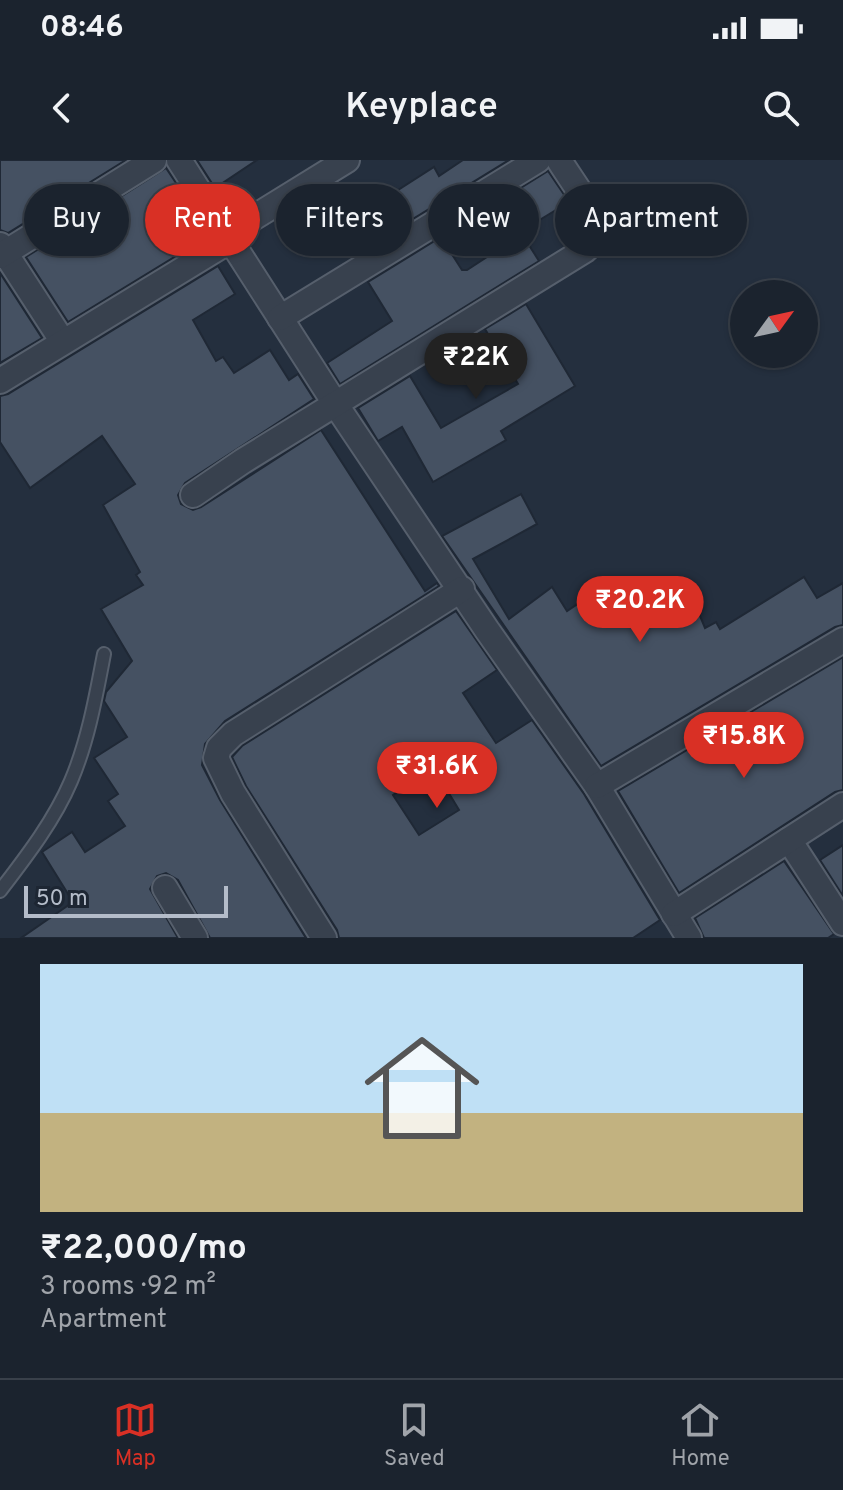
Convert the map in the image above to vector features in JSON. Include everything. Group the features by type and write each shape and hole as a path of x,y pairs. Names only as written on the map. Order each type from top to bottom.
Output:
{"street":[{"path":"63,342 2,251 154,160"},
{"path":"179,160 195,184"},
{"path":"260,217 347,160"},
{"path":"280,318 538,160"},
{"path":"193,495 595,241 599,233 596,220 559,160"},
{"path":"0,381 199,256"},
{"path":"241,256 336,405 504,655 597,786 689,938"},
{"path":"324,938 226,781 216,758 219,748 233,734 462,589"},
{"path":"597,786 843,640"},
{"path":"674,914 843,805"},
{"path":"789,840 843,923"},
{"path":"165,888 195,938"}],"lane":[{"path":"0,891 38,840 71,781 93,708 104,654"}],"building":[{"path":"0,160 126,160 87,184 24,184 24,223 8,233 0,230"},
{"path":"197,160 257,160 221,184 212,184"},
{"path":"463,160 509,160 470,184 428,184 428,210 412,219 412,184 408,184 434,167 439,176"},
{"path":"166,168 177,184 145,184 145,256 176,256 68,322 26,257 129,256 129,192"},
{"path":"548,171 557,184 555,211 539,220 539,184 527,184"},
{"path":"428,245 428,256 453,256 462,270 488,256 536,256 539,261 340,384 327,363 392,321 368,282"},
{"path":"218,266 235,294 193,320 216,361 223,357 234,373 270,350 289,380 298,374 314,399 185,483 178,495 181,504 193,510 201,507 321,430 425,591 437,583 439,586 225,721 205,744 202,765 220,800 306,938 210,938 178,880 166,873 157,876 150,889 178,938 21,938 73,902 42,852 72,832 85,852 125,826 108,801 118,794 94,758 127,737 104,701 106,692 132,661 101,609 143,585 136,575 140,572 103,505 135,484 102,436 30,488 0,442 0,396"},
{"path":"0,273 42,338 0,363"},
{"path":"526,304 575,386 501,431 506,440 433,482 402,427 378,441 358,408 410,376 441,428 518,384 485,329"},
{"path":"521,494 537,524 473,559 509,619 552,587 567,611 591,595 601,612 634,592 644,607 689,589 705,628 716,622 720,629 804,577 817,598 843,583 843,625 601,766 442,536"},
{"path":"456,611 497,670 463,693 496,743 532,720 584,794 660,920 633,938 339,938 337,930 246,786 232,757 242,746","holes":["433,767 459,810 419,835 393,795"]},
{"path":"843,657 843,790 835,792 679,893 618,791"},
{"path":"843,845 843,896 820,860"},
{"path":"784,861 834,934 828,938 704,938 695,918"}]}
